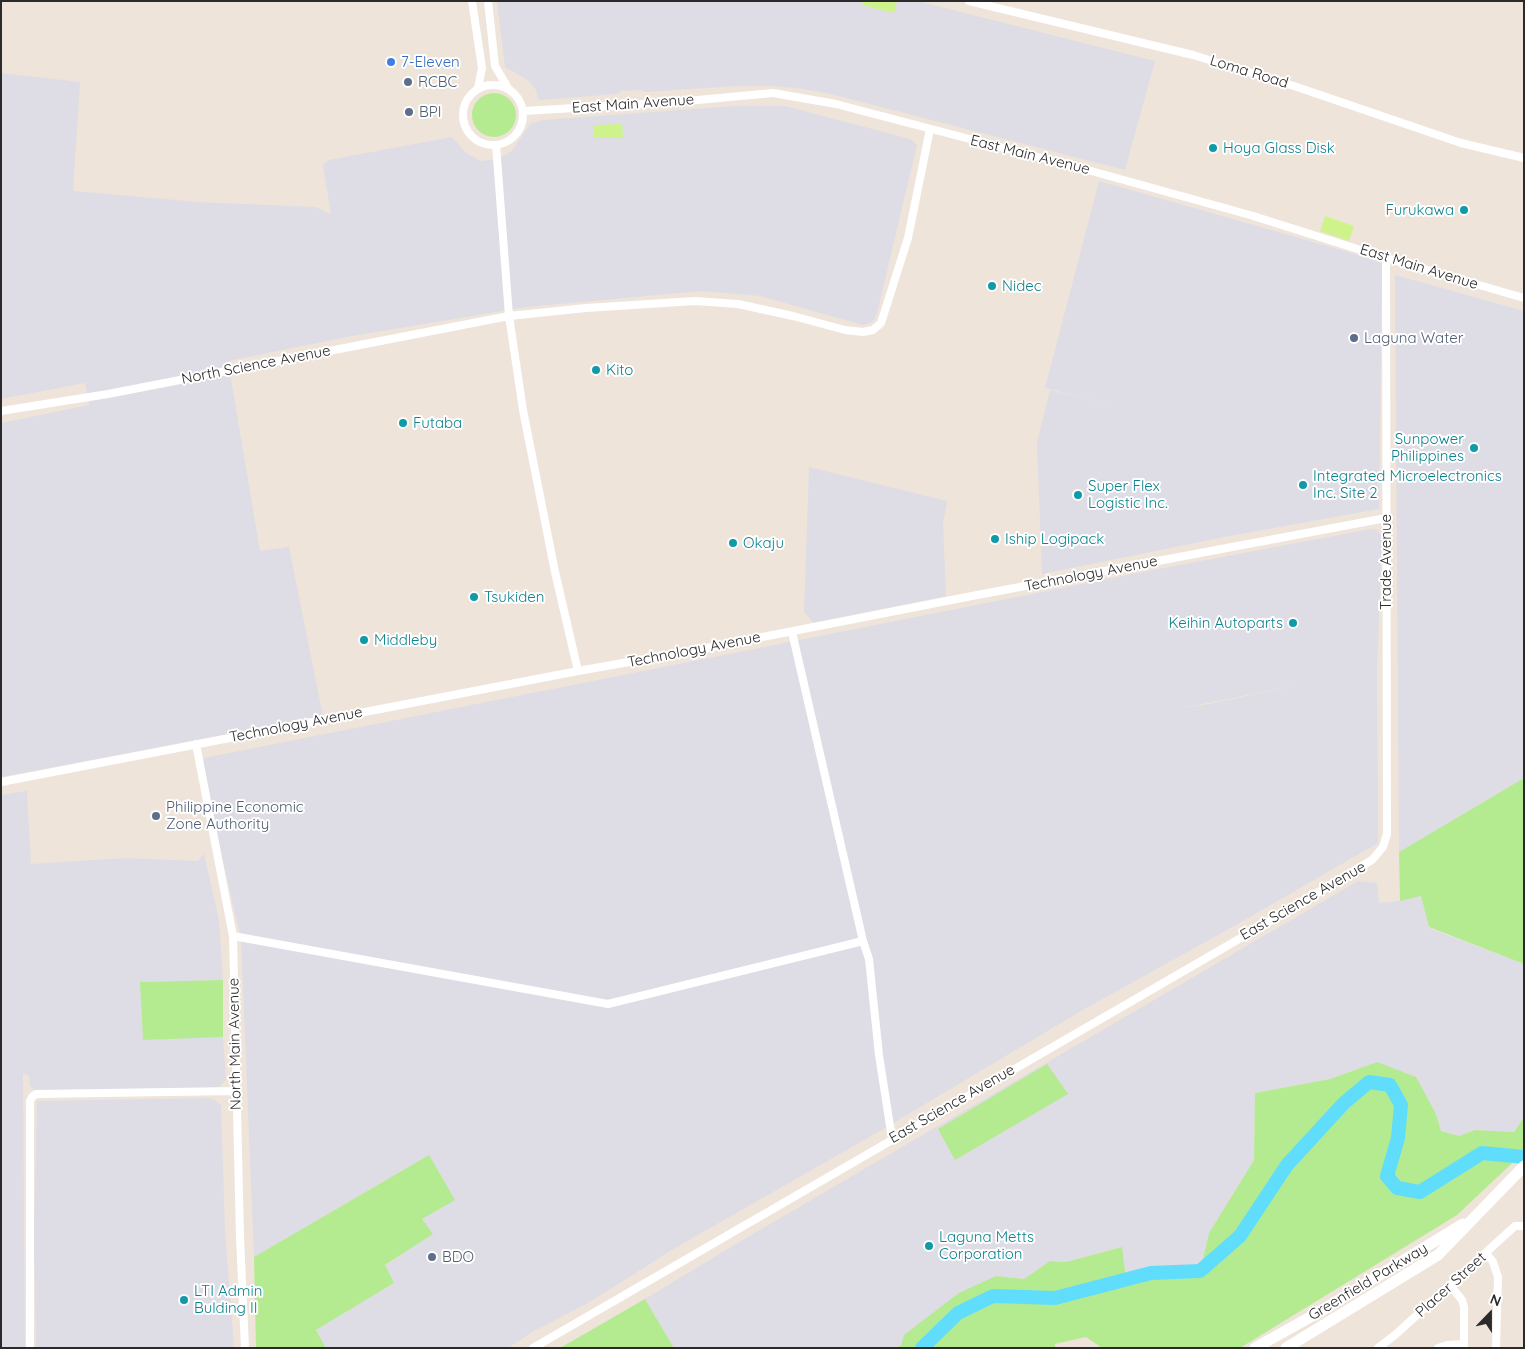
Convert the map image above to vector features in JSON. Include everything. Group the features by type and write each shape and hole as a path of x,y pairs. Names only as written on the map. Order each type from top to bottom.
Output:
{"main road":[{"name":"Greenfield Parkway","path":"1286,1348 1438,1255 1522,1168"},
{"name":"Greenfield Parkway","path":"1256,1348 1321,1311 1479,1214"}],"street":[{"path":"472,1 482,68 478,88"},
{"path":"488,1 495,66 508,88 519,98 524,111 523,121 516,135 508,141 496,145 476,140 465,127 463,114 465,103 470,94 486,85 495,84 508,88"},
{"name":"Loma Road","path":"969,1 1192,54 1294,86 1461,144 1524,158"},
{"name":"East Main Avenue","path":"524,111 658,103 772,92 836,104 1084,169 1524,298"},
{"name":"North Science Avenue","path":"1,411 118,392 509,316 586,308 695,301 738,304 845,330 863,332 873,330 880,323 908,238 930,129"},
{"path":"496,145 509,316 523,410 555,572 578,671"},
{"name":"Trade Avenue","path":"1372,860 1383,847 1387,834 1386,258"},
{"name":"Technology Avenue","path":"1,782 1386,518"},
{"path":"792,632 863,941 869,959 892,1138"},
{"name":"North Main Avenue","path":"196,744 233,936 236,1091 245,1348"},
{"name":"East Science Avenue","path":"533,1348 764,1215 892,1138 1265,924 1372,860"},
{"path":"233,936 608,1004 863,941"},
{"path":"30,1348 30,1101 32,1096 36,1094 236,1091"},
{"name":"Placer Street","path":"1378,1348 1396,1336 1515,1226 1524,1226"},
{"path":"1486,1253 1493,1262 1498,1276 1496,1348"},
{"path":"1438,1348 1447,1345 1464,1346 1464,1307 1462,1300 1450,1285"}],"shaded area":[{"path":"497,1 917,1 1155,61 1125,170 831,94 797,88 734,86 646,92 640,90 621,91 617,94 541,100 538,99 536,90 529,81 505,67"},
{"path":"1,73 80,82 73,191 197,202 316,207 331,215 323,165 329,160 452,137 466,153 481,161 498,159 512,151 530,124 543,120 735,106 785,106 910,139 917,145 878,309 875,319 870,323 863,325 760,296 701,291 526,307 352,336 228,361 260,551 289,547 323,716 1,777 1,423 89,405 85,383 1,399"},
{"path":"1099,181 1382,263 1379,509 1224,537 1042,574 1037,443 1050,390 1122,407 1045,388"},
{"name":"Sunpower Philippines","path":"1395,275 1524,311 1524,778 1399,852"},
{"path":"809,467 947,501 943,524 946,596 814,623 804,612"},
{"path":"1371,529 1377,530 1382,536 1377,670 1378,843 1081,1011 885,1128 675,1248 588,1303 534,1331 508,1348 326,1348 316,1330 394,1283 385,1266 432,1234 421,1219 429,1155 254,1257 241,939 201,766 204,758 1143,572","holes":["1308,683 1204,705 1182,708"]},
{"path":"27,791 31,864 125,858 198,861 204,854 219,920 223,980 141,982 143,1039 223,1037 226,1080 217,1089 37,1092 30,1086 29,1075 23,1074 25,1348 1,1348 1,795"},
{"path":"1358,881 1377,883 1379,903 1421,896 1429,928 1524,964 1524,1117 1514,1132 1475,1130 1459,1136 1441,1131 1436,1114 1377,1062 1330,1079 1255,1093 1254,1160 1209,1233 1200,1271 1151,1273 1126,1280 1121,1247 1066,1262 1050,1261 1024,1279 996,1276 896,1348 674,1348 645,1299 746,1238"},
{"path":"208,1098 215,1100 221,1105 225,1231 234,1348 36,1348 34,1233 37,1101"}],"green space":[{"path":"863,1 897,1 894,13 862,5"},
{"path":"498,93 510,99 515,106 515,124 510,131 503,136 490,137 482,134 475,127 472,111 475,103 482,96"},
{"path":"622,124 623,138 594,138 594,125"},
{"path":"1325,216 1354,226 1349,241 1320,231"},
{"path":"1524,778 1524,964 1429,927 1421,896 1400,901 1399,852"},
{"path":"223,980 223,1037 143,1040 140,982"},
{"path":"1377,1062 1416,1077 1436,1114 1441,1131 1459,1136 1475,1130 1514,1132 1524,1117 1524,1152 1457,1215 1240,1348 1102,1348 1086,1337 1055,1344 1055,1348 896,1348 901,1345 904,1335 959,1293 996,1276 1024,1279 1050,1261 1066,1262 1122,1247 1126,1280 1151,1273 1200,1271 1209,1233 1254,1160 1255,1093 1330,1079"},
{"path":"1047,1064 1068,1094 955,1160 938,1129"},
{"path":"429,1155 455,1200 422,1219 433,1234 385,1265 394,1283 316,1330 326,1348 256,1348 254,1257"},
{"path":"645,1299 674,1348 560,1348"}],"waterway":[{"path":"922,1348 958,1313 993,1296 1055,1298 1151,1273 1200,1271 1240,1236 1287,1165 1344,1103 1369,1082 1390,1085 1401,1105 1398,1138 1387,1176 1397,1188 1420,1192 1482,1153 1524,1157"}],"place":[{"name":"7-Eleven","path":"391,62"},
{"name":"RCBC","path":"408,82"},
{"name":"BPI","path":"409,112"},
{"name":"Hoya Glass Disk","path":"1213,148"},
{"name":"Furukawa","path":"1464,210"},
{"name":"Nidec","path":"992,286"},
{"name":"Laguna Water","path":"1354,338"},
{"name":"Kito","path":"596,370"},
{"name":"Futaba","path":"403,423"},
{"name":"Sunpower Philippines","path":"1474,448"},
{"name":"Integrated Microelectronics Inc. Site 2","path":"1303,485"},
{"name":"Super Flex Logistic Inc.","path":"1078,495"},
{"name":"Iship Logipack","path":"995,539"},
{"name":"Okaju","path":"733,543"},
{"name":"Tsukiden","path":"474,597"},
{"name":"Keihin Autoparts","path":"1293,623"},
{"name":"Middleby","path":"364,640"},
{"name":"Philippine Economic Zone Authority","path":"156,816"},
{"name":"Laguna Metts Corporation","path":"929,1246"},
{"name":"BDO","path":"432,1257"},
{"name":"LTI Admin Bulding II","path":"184,1300"}]}
